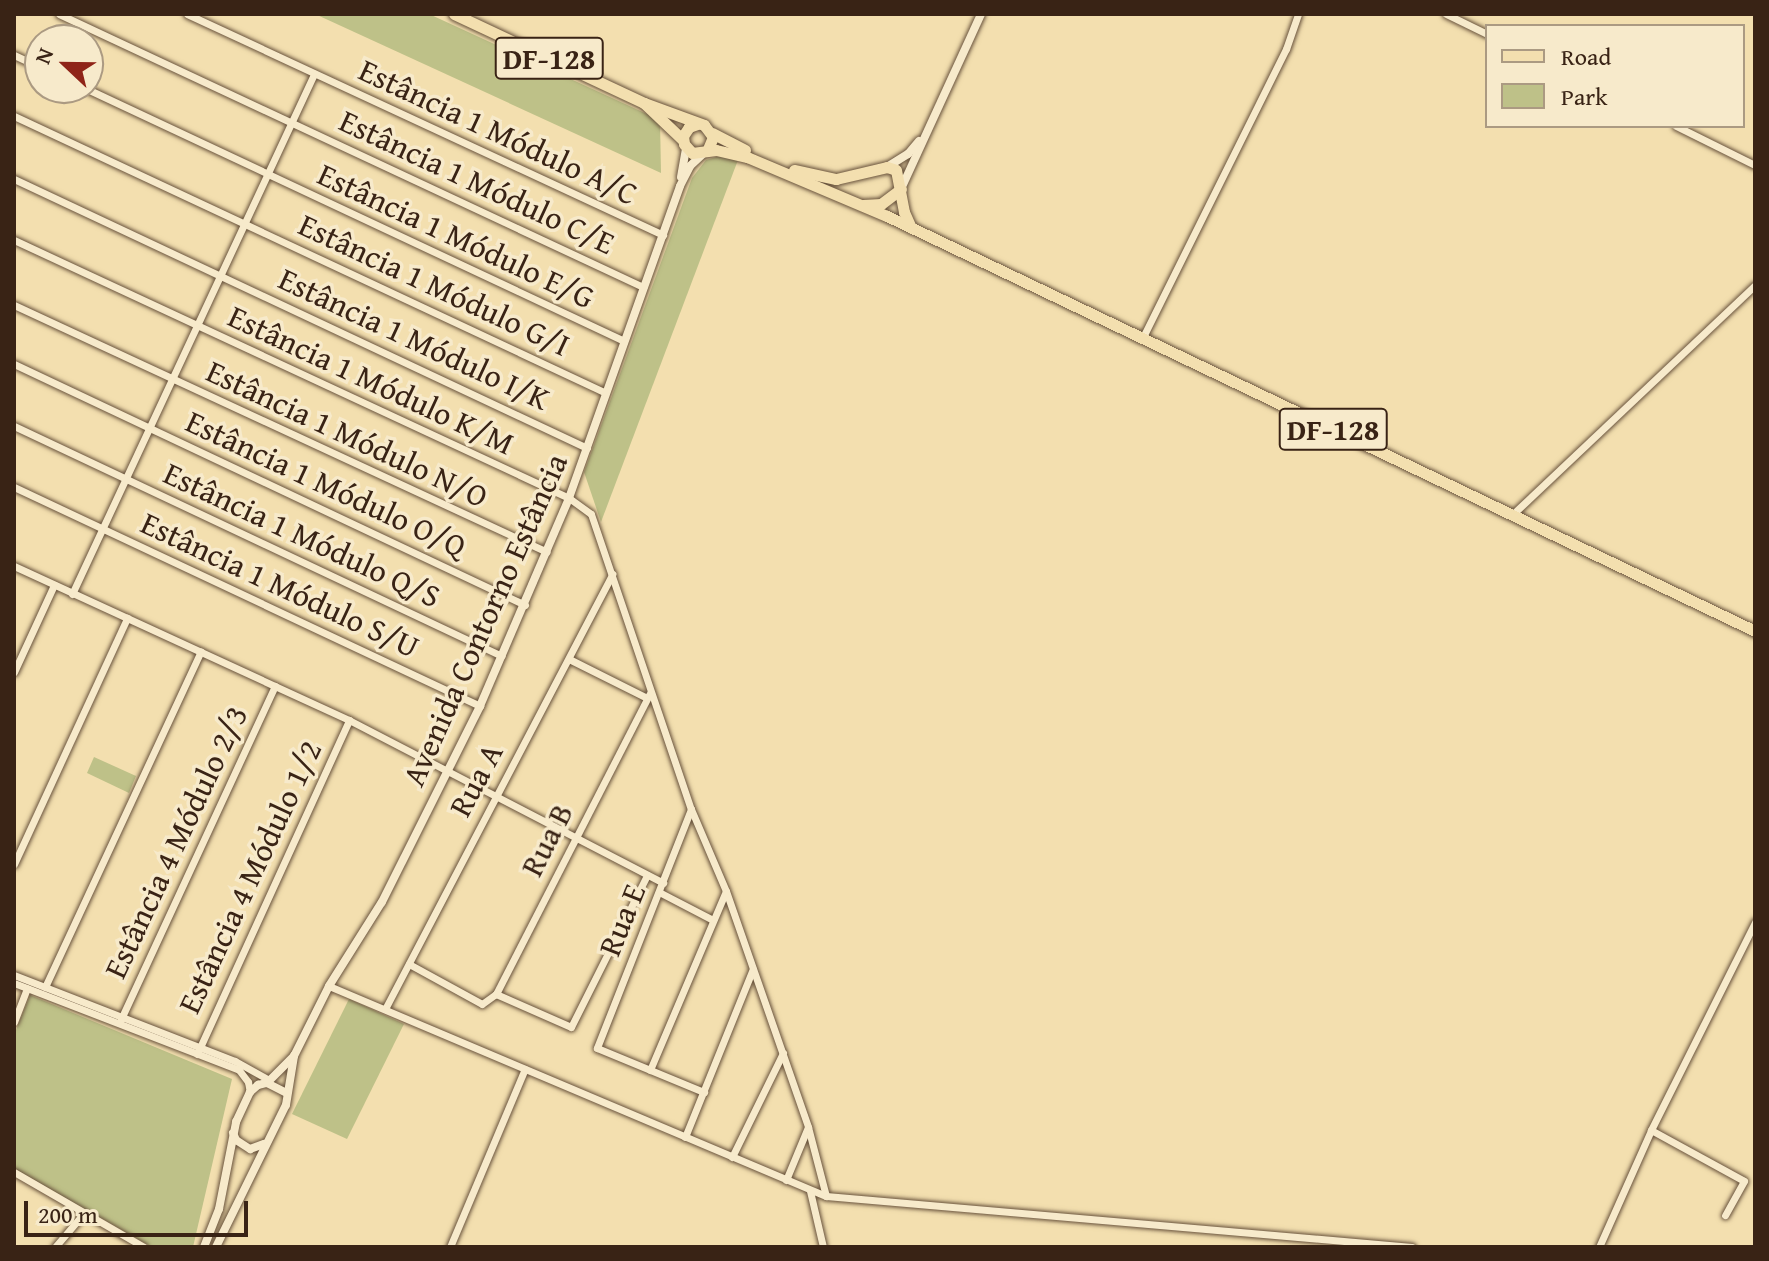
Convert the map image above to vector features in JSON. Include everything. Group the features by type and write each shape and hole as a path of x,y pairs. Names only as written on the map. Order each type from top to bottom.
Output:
{"main road":[{"name":"DF-128","path":"454,14 644,103 673,111 708,127 712,133 802,173 820,178 852,178 887,167"},
{"name":"DF-128","path":"644,103 692,153 747,157 1021,277 1142,339 1755,631"},
{"path":"685,144 687,129 697,124"},
{"path":"706,152 712,145 712,133"},
{"path":"887,167 899,173 904,212 912,228"},
{"path":"852,178 846,187 851,202 881,204 901,189"}],"street":[{"name":"Estância 1 Módulo C/E","path":"59,14 643,287"},
{"name":"Estância 1 Módulo A/C","path":"187,14 663,235"},
{"path":"901,189 981,14"},
{"path":"1142,339 1286,49 1298,14"},
{"path":"1446,14 1485,33"},
{"path":"72,594 314,74"},
{"name":"Estância 1 Módulo E/G","path":"104,97 624,341"},
{"name":"Estância 1 Módulo G/I","path":"14,116 604,392"},
{"path":"1680,128 1755,165"},
{"path":"887,167 908,154 926,131"},
{"name":"Avenida Contorno Estância","path":"680,186 685,144"},
{"name":"Avenida Contorno Estância","path":"216,1247 264,1144 286,1105 294,1056 329,986 382,902 480,706 569,498 604,392 680,186 690,166 706,152"},
{"name":"Estância 1 Módulo I/K","path":"14,179 587,448"},
{"name":"Estância 1 Módulo K/M","path":"14,240 569,498"},
{"path":"1513,514 1755,285"},
{"name":"Estância 1 Módulo N/O","path":"14,305 547,552"},
{"name":"Estância 1 Módulo O/Q","path":"14,364 525,605"},
{"name":"Estância 1 Módulo Q/S","path":"14,426 502,656"},
{"name":"Estância 1 Módulo S/U","path":"14,487 480,706"},
{"path":"569,498 591,514 649,696 691,809 726,891 783,1053 808,1127 826,1196"},
{"path":"14,566 349,720 495,793 663,883"},
{"name":"Rua A","path":"385,1009 495,793 612,574"},
{"path":"14,672 54,585"},
{"path":"14,864 127,618"},
{"path":"45,987 201,651"},
{"path":"569,659 649,696"},
{"name":"Estância 4 Módulo 2/3","path":"121,1019 275,686"},
{"name":"Rua B","path":"409,964 482,1004 496,994 649,696"},
{"name":"Estância 4 Módulo 1/2","path":"198,1050 349,720"},
{"name":"Rua E","path":"650,1070 597,1048 691,809"},
{"path":"496,994 571,1027 647,875"},
{"path":"704,1092 650,1070 726,891"},
{"path":"659,892 713,920"},
{"path":"1599,1247 1651,1130 1755,922"},
{"path":"685,1137 753,969"},
{"path":"14,975 198,1050 239,1070 248,1082 250,1092 233,1132 219,1209 204,1247"},
{"path":"14,983 235,1061 287,1093"},
{"path":"329,986 826,1196 1412,1247"},
{"path":"27,988 45,987"},
{"path":"14,1022 27,988"},
{"path":"732,1157 783,1053"},
{"name":"Avenida Contorno Estância","path":"250,1092 258,1085 267,1083 294,1056"},
{"path":"450,1247 525,1069"},
{"path":"786,1180 808,1127"},
{"path":"1651,1130 1744,1181 1725,1215"},
{"path":"233,1132 236,1140 250,1149 264,1144"},
{"path":"15,1175 144,1247"},
{"path":"810,1191 823,1247"},
{"path":"55,1247 84,1213"}],"green space":[{"path":"315,14 429,14 660,120 661,173"},
{"path":"720,156 738,160 601,522 584,472 692,178 706,160"},
{"path":"94,757 136,776 129,793 87,773"},
{"path":"30,995 232,1079 193,1247 152,1247 14,1169 14,1035"},
{"path":"349,999 404,1024 347,1139 292,1114"}]}
